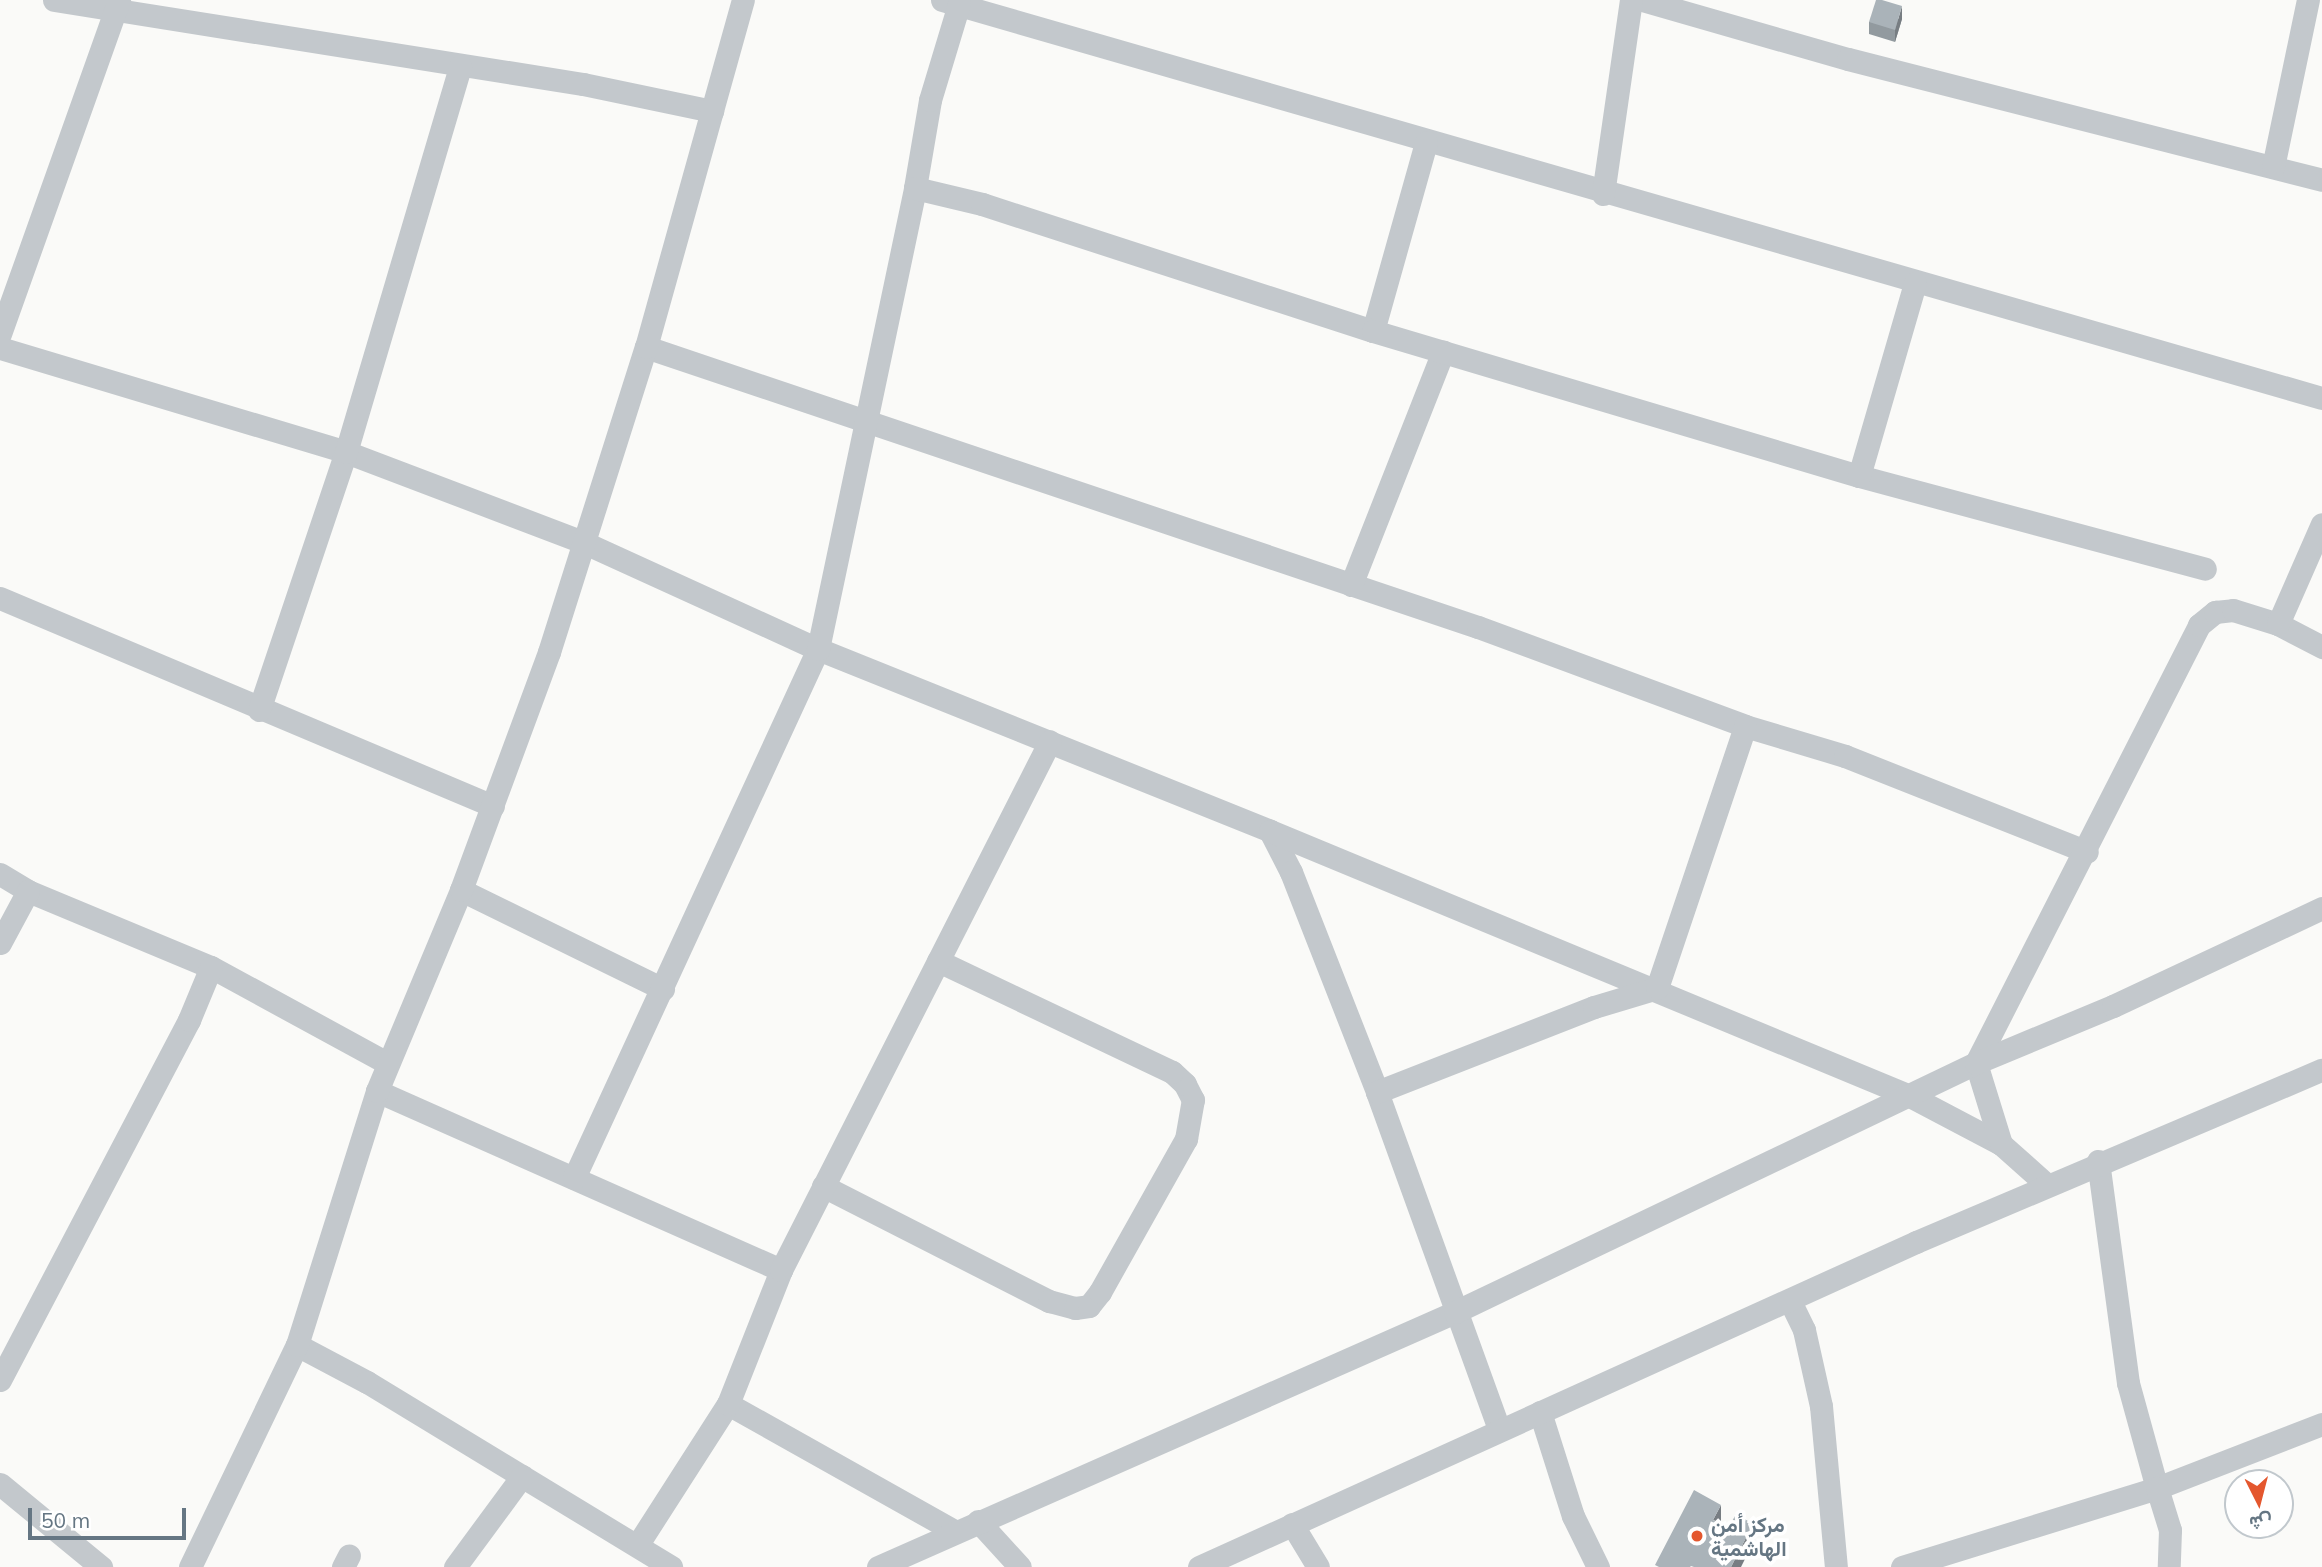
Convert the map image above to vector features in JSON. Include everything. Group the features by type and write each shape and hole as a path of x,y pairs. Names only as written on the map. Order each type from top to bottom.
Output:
{"street":[{"path":"54,0 118,4 460,67 583,84 712,111"},
{"path":"190,1567 297,1345 376,1091 461,890 493,806 584,543 646,347 743,0"},
{"path":"1603,194 1632,0"},
{"path":"1642,0 1848,59 2322,180"},
{"path":"2273,167 2308,0"},
{"path":"574,1178 818,649 915,188 951,2 1603,194 2322,398"},
{"path":"0,334 118,4"},
{"path":"259,710 346,452 460,67"},
{"path":"1373,331 1426,142"},
{"path":"915,188 982,204 1373,331 1860,476 2206,569"},
{"path":"1860,476 1915,284"},
{"path":"646,347 1351,585 1745,726 1845,756 2087,852"},
{"path":"0,348 346,452 584,543 818,649 1657,988 1910,1096 2001,1144 2047,1185"},
{"path":"1351,585 1443,352"},
{"path":"2278,624 2316,552 2322,524"},
{"path":"0,598 259,710 493,806"},
{"path":"2001,1144 1976,1063 2087,852 2199,625 2215,612 2233,610 2278,624 2322,647"},
{"path":"1657,988 1745,726"},
{"path":"638,1544 728,1404 781,1270 1050,741"},
{"path":"1270,831 1291,872 1377,1092 1499,1429"},
{"path":"0,874 28,891 212,967 387,1063"},
{"path":"461,890 663,989"},
{"path":"0,943 28,891"},
{"path":"878,1567 954,1531 1455,1312 1976,1063 2322,908"},
{"path":"823,1186 1049,1301 1075,1308 1089,1306 1100,1292 1186,1139 1194,1100 1185,1084 1172,1072 938,961"},
{"path":"0,1380 189,1020 212,967"},
{"path":"1377,1092 1594,1007 1657,988"},
{"path":"1199,1567 1499,1429 2098,1161 2322,1070"},
{"path":"376,1091 781,1270"},
{"path":"2098,1161 2128,1383 2170,1530 2169,1567"},
{"path":"1790,1301 1804,1330 1821,1406 1836,1567"},
{"path":"297,1345 638,1544 671,1567"},
{"path":"728,1404 954,1531"},
{"path":"1540,1412 1573,1516 1595,1566"},
{"path":"1902,1567 2157,1488 2322,1424"},
{"path":"454,1567 522,1476"},
{"path":"0,1484 101,1567"},
{"path":"978,1521 1020,1567"},
{"path":"1292,1524 1318,1567"}],"building":[{"path":"1876,0 1902,6 1895,30 1869,22"},
{"name":"مركز أمن الهاشمية","path":"1694,1490 1721,1505 1713,1520 1729,1527 1736,1514 1753,1524 1731,1567 1655,1565"}],"place":[{"name":"مركز أمن الهاشمية","path":"1697,1536"}]}
